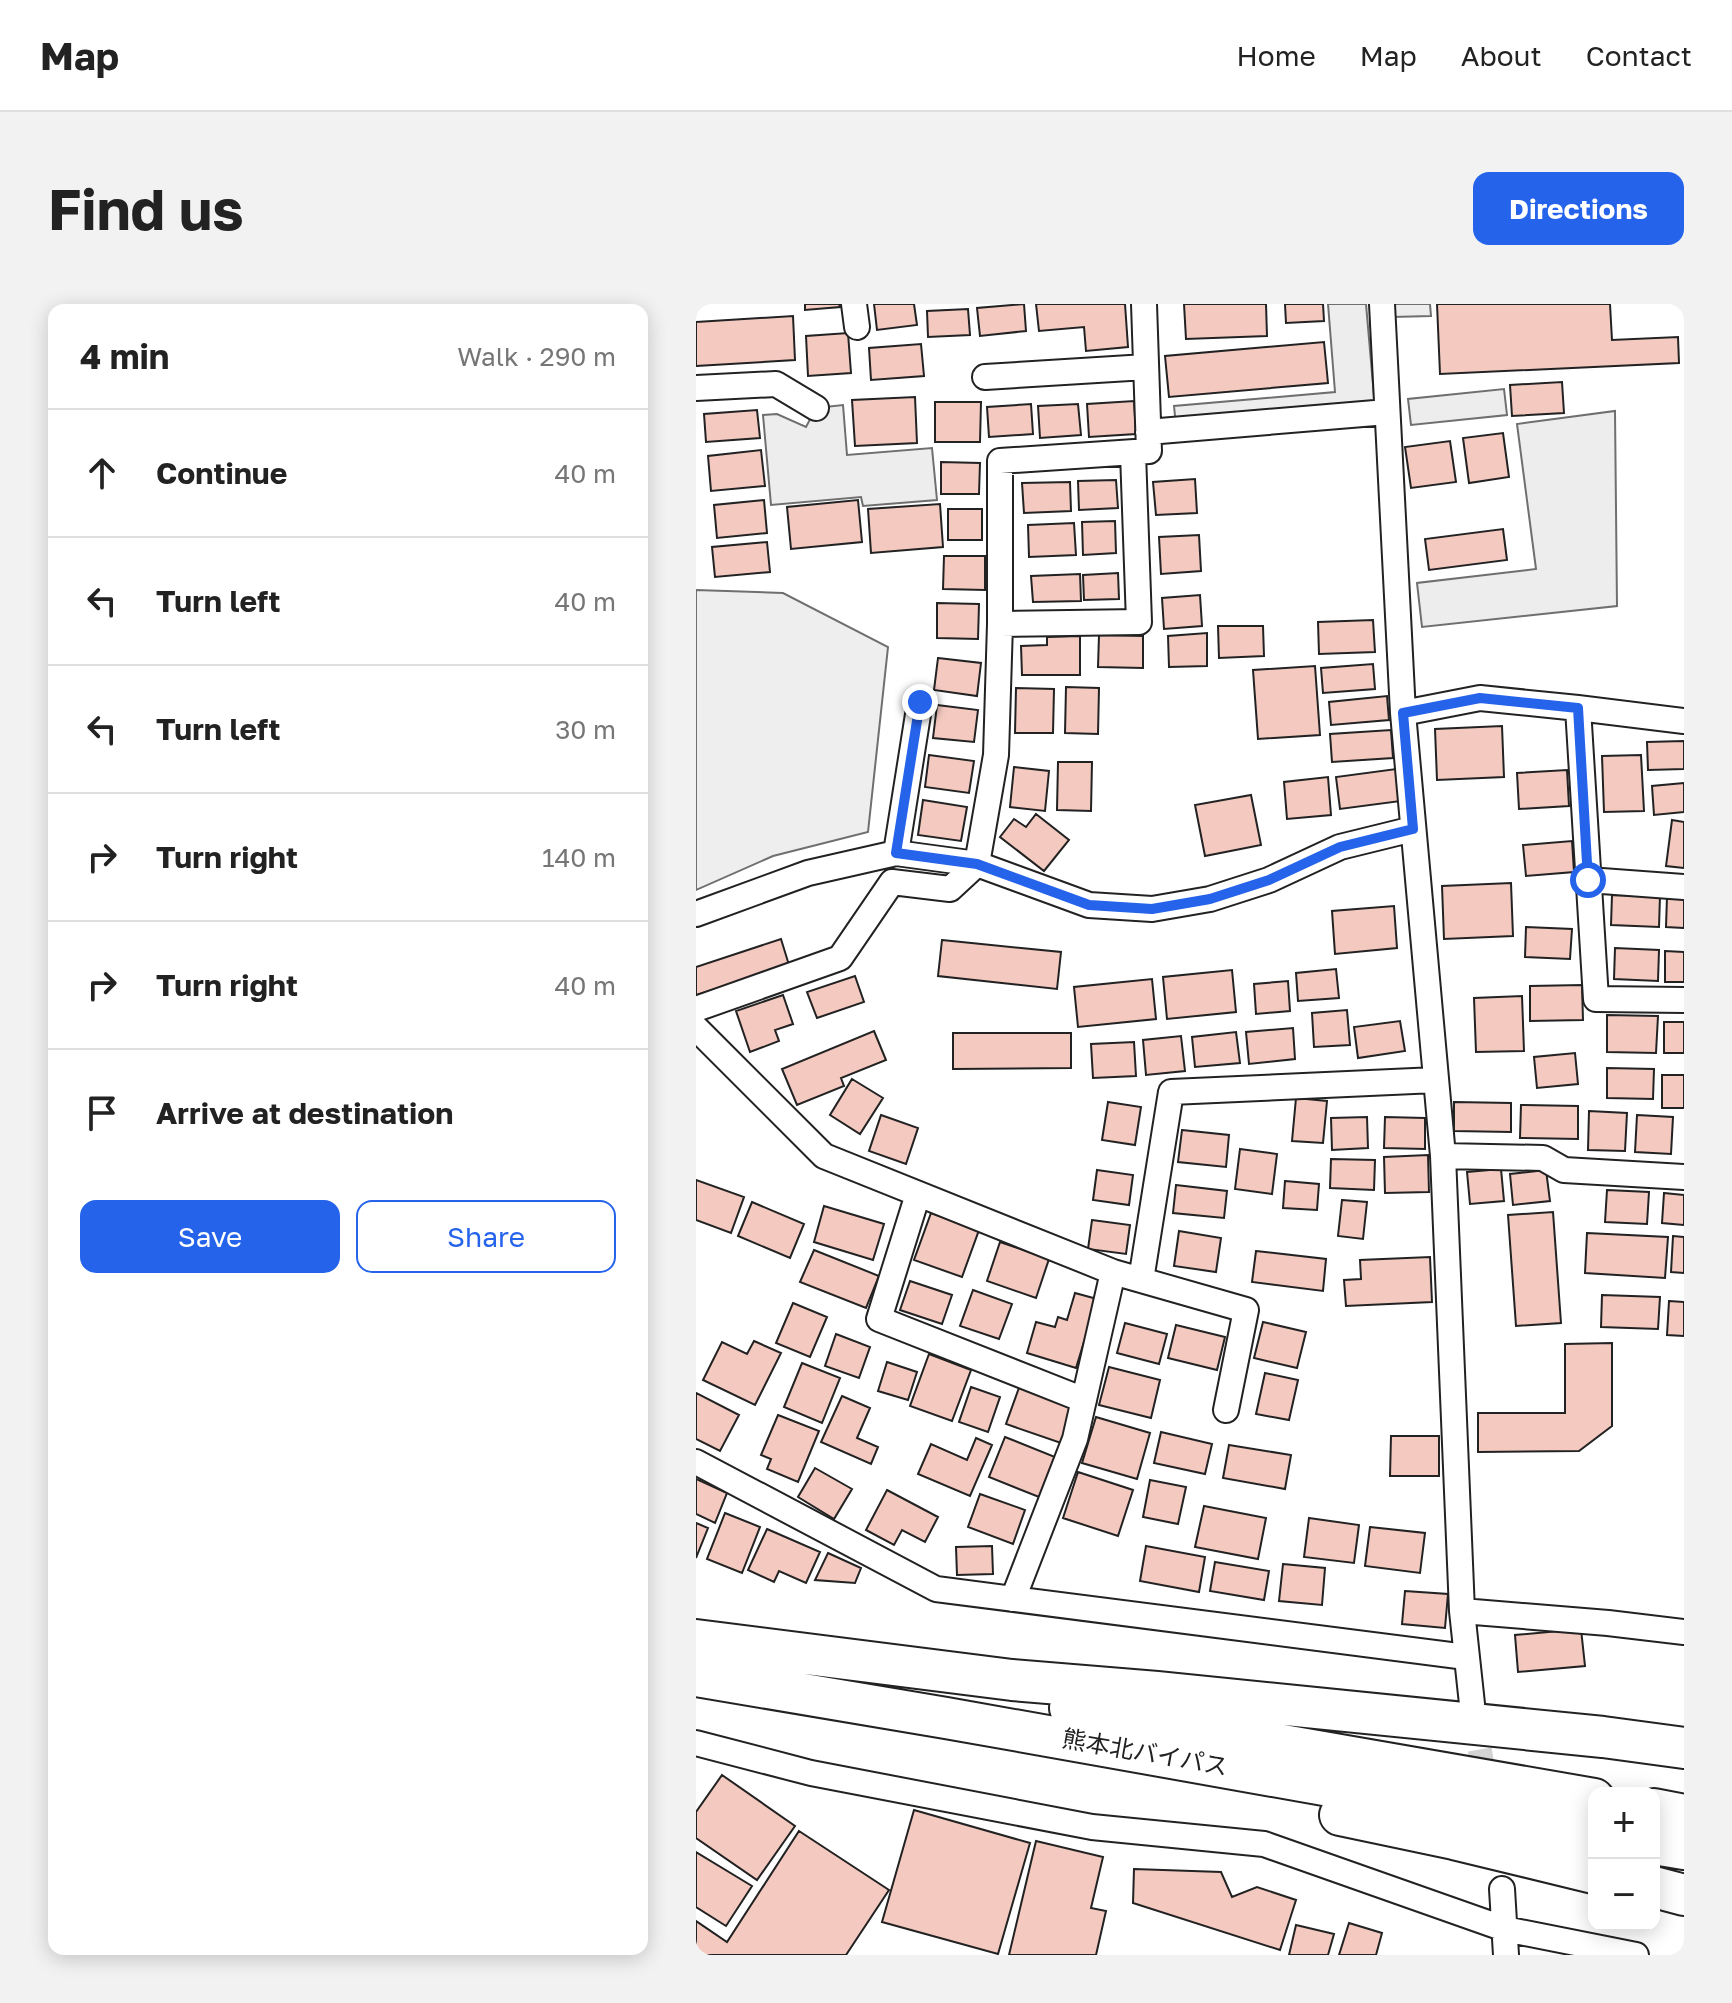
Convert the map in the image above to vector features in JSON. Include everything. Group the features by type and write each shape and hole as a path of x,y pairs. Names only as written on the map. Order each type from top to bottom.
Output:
{"highway":[{"path":"696,1642 1012,1680 1603,1737 1684,1748"},
{"name":"熊本北バイパス","path":"696,1642 1588,1798"},
{"name":"熊本北バイパス","path":"696,1676 1588,1832"},
{"path":"946,1718 1100,1765 1454,1839 1588,1872"},
{"path":"1660,1810 1684,1815"},
{"path":"1660,1845 1684,1849"},
{"path":"1660,1889 1684,1895"}],"street":[{"path":"696,1009 840,958 892,882 950,889 977,864 996,755 1000,461 1149,451 1144,304"},
{"path":"1382,304 1403,713 1443,1156 1462,1611 1472,1704"},
{"path":"985,377 1146,367"},
{"path":"696,388 776,384 816,408"},
{"path":"1148,432 1387,412"},
{"path":"1000,624 1139,622 1133,453"},
{"path":"1403,713 1480,698 1684,721"},
{"path":"896,853 920,702"},
{"path":"1578,708 1596,999 1684,1000"},
{"path":"696,914 808,873 896,853 977,864 1089,905 1152,909 1210,899 1269,880 1340,847 1413,829"},
{"path":"1588,880 1684,887"},
{"path":"696,1028 824,1156 1113,1272 1246,1310 1226,1410"},
{"path":"1141,1280 1171,1092 1436,1080"},
{"path":"1443,1156 1543,1158 1564,1170 1684,1177"},
{"path":"918,1194 879,1319 1084,1400"},
{"path":"1013,1599 1075,1439 1113,1272"},
{"path":"696,1462 936,1589 1466,1657"},
{"path":"1462,1611 1684,1632"},
{"path":"696,1743 811,1773 1092,1827 1264,1844 1505,1929 1636,1955"},
{"path":"1502,1889 1506,1955"}],"shaded area":[{"path":"1328,304 1366,304 1375,408 1176,426 1174,406 1335,392"},
{"path":"1392,304 1430,304 1431,316 1392,317"},
{"path":"1504,389 1507,415 1411,425 1408,399"},
{"path":"843,405 847,455 932,448 937,500 863,506 861,497 771,505 763,415 777,414 806,427 816,408"},
{"path":"1615,411 1617,606 1422,627 1417,583 1536,569 1517,424"},
{"path":"696,590 783,593 888,647 868,832 773,856 696,890"}],"building":[{"path":"805,304 839,304 840,307 805,310"},
{"path":"874,304 914,304 917,325 877,330"},
{"path":"1024,304 1026,331 980,336 977,308"},
{"path":"1036,304 1125,304 1128,347 1086,351 1084,327 1039,331"},
{"path":"1184,304 1266,304 1267,336 1186,339"},
{"path":"1285,304 1323,304 1324,321 1286,323"},
{"path":"1437,304 1610,304 1612,340 1678,337 1679,363 1440,374"},
{"path":"968,309 970,335 928,337 927,311"},
{"path":"793,316 795,360 696,366 696,322"},
{"path":"848,333 851,373 808,376 806,336"},
{"path":"1324,342 1328,383 1169,397 1165,356"},
{"path":"921,344 924,376 871,380 869,348"},
{"path":"1562,382 1564,413 1512,416 1510,385"},
{"path":"915,397 917,443 855,446 852,400"},
{"path":"1134,401 1136,434 1089,437 1087,404"},
{"path":"935,402 981,402 980,442 935,442"},
{"path":"1031,404 1033,434 989,437 987,407"},
{"path":"1078,404 1081,435 1040,438 1038,406"},
{"path":"757,410 760,438 706,442 704,414"},
{"path":"1503,433 1509,477 1469,483 1463,438"},
{"path":"1450,441 1456,482 1411,488 1405,447"},
{"path":"761,450 765,486 711,491 708,456"},
{"path":"941,462 980,463 979,494 941,494"},
{"path":"1195,479 1197,513 1156,515 1153,482"},
{"path":"1116,480 1118,508 1079,510 1078,481"},
{"path":"1070,482 1071,511 1024,513 1022,483"},
{"path":"764,500 767,533 717,538 714,505"},
{"path":"858,500 862,542 791,549 787,507"},
{"path":"940,504 943,547 871,553 868,509"},
{"path":"948,509 982,509 982,540 948,540"},
{"path":"1115,521 1116,553 1083,555 1082,522"},
{"path":"1074,523 1076,555 1029,557 1028,525"},
{"path":"1503,529 1507,560 1429,570 1425,539"},
{"path":"1199,535 1201,571 1161,574 1159,537"},
{"path":"767,542 770,572 715,577 712,547"},
{"path":"944,556 985,556 985,590 943,589"},
{"path":"1118,573 1119,599 1084,600 1083,575"},
{"path":"1080,574 1081,601 1033,602 1031,576"},
{"path":"1200,595 1202,626 1164,629 1162,598"},
{"path":"937,603 979,604 978,639 937,638"},
{"path":"1373,620 1375,652 1319,654 1318,622"},
{"path":"1218,626 1263,626 1264,656 1219,658"},
{"path":"1207,633 1207,666 1169,667 1168,636"},
{"path":"1099,635 1143,636 1143,668 1098,667"},
{"path":"1080,636 1080,675 1022,675 1021,646 1047,645 1047,637"},
{"path":"938,658 981,663 977,696 934,690"},
{"path":"1373,664 1375,689 1323,693 1321,668"},
{"path":"1315,666 1320,735 1258,739 1253,670"},
{"path":"1066,687 1099,688 1098,734 1065,733"},
{"path":"1016,688 1054,689 1053,733 1015,733"},
{"path":"1387,696 1389,720 1331,725 1329,702"},
{"path":"937,705 978,710 974,742 933,738"},
{"path":"1502,726 1504,777 1437,780 1435,729"},
{"path":"1391,730 1393,758 1332,762 1330,734"},
{"path":"1684,741 1684,769 1648,770 1647,742"},
{"path":"929,755 974,761 969,793 925,787"},
{"path":"1641,755 1644,811 1604,812 1602,756"},
{"path":"1058,762 1092,762 1091,811 1057,810"},
{"path":"1014,767 1049,771 1045,811 1010,807"},
{"path":"1396,769 1401,801 1340,809 1336,777"},
{"path":"1567,770 1569,806 1519,809 1517,773"},
{"path":"1328,777 1331,815 1287,819 1284,782"},
{"path":"1684,783 1684,812 1654,815 1652,786"},
{"path":"1251,795 1261,845 1205,856 1195,805"},
{"path":"923,800 967,807 961,841 918,835"},
{"path":"1036,814 1069,840 1044,871 1000,837 1014,819 1026,827"},
{"path":"1672,820 1684,822 1684,868 1666,866"},
{"path":"1572,841 1574,872 1526,876 1523,845"},
{"path":"1511,883 1513,936 1444,939 1442,886"},
{"path":"1612,895 1660,896 1659,927 1611,925"},
{"path":"1667,897 1684,898 1684,928 1666,927"},
{"path":"1394,906 1397,948 1335,954 1332,911"},
{"path":"1526,927 1572,929 1570,959 1525,957"},
{"path":"781,939 789,965 696,995 696,967"},
{"path":"942,940 1061,952 1057,989 938,976"},
{"path":"1615,948 1659,950 1658,981 1614,979"},
{"path":"1665,951 1684,952 1684,982 1665,982"},
{"path":"1336,969 1339,998 1298,1001 1296,973"},
{"path":"1232,970 1236,1012 1167,1019 1163,977"},
{"path":"855,976 864,1002 817,1018 807,992"},
{"path":"1152,979 1156,1019 1078,1027 1074,987"},
{"path":"1288,981 1290,1011 1256,1014 1254,984"},
{"path":"1582,985 1583,1020 1530,1021 1530,986"},
{"path":"783,995 793,1024 775,1030 779,1041 750,1052 736,1011"},
{"path":"1522,996 1524,1051 1476,1052 1474,998"},
{"path":"1347,1010 1350,1045 1314,1047 1312,1013"},
{"path":"1607,1015 1658,1016 1656,1053 1607,1052"},
{"path":"1400,1021 1405,1051 1358,1058 1354,1027"},
{"path":"1664,1022 1684,1022 1684,1053 1664,1053"},
{"path":"1293,1028 1295,1059 1249,1064 1246,1032"},
{"path":"874,1031 886,1060 841,1078 844,1086 797,1105 782,1069"},
{"path":"1236,1032 1240,1063 1195,1067 1192,1037"},
{"path":"953,1033 1071,1033 1071,1068 953,1069"},
{"path":"1181,1036 1185,1071 1146,1075 1143,1040"},
{"path":"1134,1042 1136,1076 1093,1078 1091,1044"},
{"path":"1575,1053 1578,1084 1537,1088 1534,1057"},
{"path":"1607,1068 1654,1069 1653,1099 1607,1098"},
{"path":"1662,1075 1684,1075 1684,1108 1662,1108"},
{"path":"852,1079 883,1098 860,1134 830,1115"},
{"path":"1296,1098 1327,1101 1323,1143 1292,1141"},
{"path":"1108,1102 1141,1107 1135,1145 1102,1140"},
{"path":"1454,1102 1511,1103 1511,1132 1454,1131"},
{"path":"1521,1105 1578,1106 1578,1139 1520,1138"},
{"path":"1589,1111 1627,1113 1625,1151 1588,1150"},
{"path":"881,1115 918,1128 906,1164 869,1151"},
{"path":"1637,1115 1673,1117 1671,1154 1635,1152"},
{"path":"1367,1117 1368,1148 1332,1150 1331,1118"},
{"path":"1385,1117 1425,1118 1425,1149 1384,1148"},
{"path":"1182,1130 1229,1135 1226,1167 1178,1162"},
{"path":"1240,1149 1277,1154 1272,1194 1235,1189"},
{"path":"1428,1155 1429,1192 1385,1193 1384,1157"},
{"path":"1331,1159 1375,1160 1374,1190 1330,1188"},
{"path":"1501,1169 1504,1201 1470,1204 1467,1172"},
{"path":"1097,1170 1133,1175 1129,1205 1093,1200"},
{"path":"1546,1170 1550,1201 1513,1205 1510,1174"},
{"path":"696,1180 744,1197 731,1233 696,1220"},
{"path":"1285,1181 1319,1184 1317,1210 1283,1208"},
{"path":"1176,1185 1227,1191 1224,1218 1173,1213"},
{"path":"1607,1190 1649,1192 1647,1224 1605,1222"},
{"path":"1664,1193 1684,1195 1684,1225 1662,1223"},
{"path":"1342,1200 1367,1202 1363,1239 1338,1236"},
{"path":"752,1202 804,1224 790,1258 738,1236"},
{"path":"824,1206 884,1224 873,1260 814,1242"},
{"path":"1553,1212 1561,1323 1516,1326 1508,1215"},
{"path":"931,1213 979,1230 962,1277 914,1260"},
{"path":"1092,1220 1130,1225 1126,1254 1088,1249"},
{"path":"1179,1231 1221,1238 1216,1272 1174,1266"},
{"path":"1587,1233 1668,1237 1665,1278 1585,1273"},
{"path":"1673,1236 1684,1237 1684,1273 1671,1272"},
{"path":"1000,1242 1049,1259 1036,1298 987,1281"},
{"path":"814,1250 879,1276 866,1308 800,1282"},
{"path":"1256,1251 1326,1259 1323,1291 1252,1282"},
{"path":"1430,1257 1432,1302 1346,1306 1344,1280 1361,1279 1360,1260"},
{"path":"910,1281 952,1295 942,1324 900,1310"},
{"path":"973,1290 1012,1304 999,1339 960,1326"},
{"path":"1075,1293 1097,1299 1076,1368 1027,1353 1036,1322 1055,1327 1058,1317 1067,1320"},
{"path":"1602,1295 1660,1297 1658,1329 1601,1327"},
{"path":"1669,1301 1684,1302 1684,1336 1667,1335"},
{"path":"793,1303 827,1317 810,1357 776,1343"},
{"path":"1263,1322 1306,1332 1297,1368 1254,1358"},
{"path":"1125,1323 1167,1334 1159,1364 1117,1353"},
{"path":"1176,1325 1225,1337 1217,1370 1168,1358"},
{"path":"836,1334 870,1347 859,1378 825,1366"},
{"path":"754,1341 781,1353 755,1405 703,1380 722,1342 747,1354"},
{"path":"1612,1343 1612,1426 1579,1451 1478,1452 1478,1413 1565,1413 1565,1344"},
{"path":"929,1354 971,1370 952,1421 910,1406"},
{"path":"887,1362 917,1372 908,1400 878,1391"},
{"path":"802,1363 840,1378 822,1423 784,1407"},
{"path":"1109,1367 1160,1380 1151,1418 1099,1405"},
{"path":"1265,1373 1298,1380 1289,1420 1256,1414"},
{"path":"1020,1385 1075,1405 1061,1443 1006,1424"},
{"path":"971,1387 1000,1397 988,1432 959,1422"},
{"path":"696,1393 739,1415 720,1451 696,1439"},
{"path":"842,1396 870,1408 857,1438 878,1447 871,1464 821,1442"},
{"path":"778,1415 819,1431 798,1482 767,1469 771,1459 761,1455"},
{"path":"1096,1417 1150,1433 1137,1479 1082,1463"},
{"path":"1161,1432 1212,1444 1205,1474 1154,1463"},
{"path":"1391,1436 1439,1436 1439,1476 1390,1476"},
{"path":"1005,1437 1055,1457 1039,1497 989,1477"},
{"path":"976,1438 992,1445 970,1496 918,1474 931,1444 967,1460"},
{"path":"1229,1445 1291,1455 1285,1489 1223,1478"},
{"path":"815,1468 852,1489 834,1519 798,1497"},
{"path":"1078,1472 1133,1490 1118,1536 1063,1518"},
{"path":"696,1479 727,1493 715,1523 696,1514"},
{"path":"1150,1480 1186,1487 1178,1524 1143,1517"},
{"path":"887,1490 938,1517 925,1542 902,1530 894,1545 866,1530"},
{"path":"980,1494 1025,1510 1013,1544 968,1527"},
{"path":"1204,1506 1266,1518 1258,1559 1195,1547"},
{"path":"725,1513 760,1527 742,1573 707,1559"},
{"path":"1309,1518 1359,1525 1354,1563 1304,1557"},
{"path":"696,1523 708,1528 696,1558"},
{"path":"1370,1527 1425,1533 1420,1573 1365,1566"},
{"path":"767,1529 820,1552 806,1583 779,1571 774,1582 748,1570"},
{"path":"992,1546 993,1574 957,1575 956,1547"},
{"path":"1146,1546 1205,1557 1199,1592 1140,1581"},
{"path":"828,1553 861,1568 855,1583 815,1580"},
{"path":"1215,1562 1269,1571 1264,1600 1210,1591"},
{"path":"1283,1564 1325,1568 1322,1605 1279,1601"},
{"path":"1405,1591 1448,1594 1445,1628 1402,1624"},
{"path":"1581,1629 1585,1666 1518,1672 1515,1635"},
{"path":"722,1775 795,1826 757,1880 696,1838 696,1812"},
{"path":"914,1810 1030,1843 998,1954 882,1922"},
{"path":"799,1831 889,1890 846,1955 696,1955 696,1921 727,1942"},
{"path":"1036,1841 1103,1857 1091,1908 1106,1911 1096,1955 1009,1955"},
{"path":"696,1852 752,1886 726,1926 696,1907"},
{"path":"1134,1869 1221,1872 1232,1897 1257,1887 1296,1900 1280,1950 1133,1903"},
{"path":"1349,1923 1382,1933 1376,1955 1339,1955"},
{"path":"1296,1925 1334,1934 1328,1955 1289,1955"}],"tunnel":[{"path":"1474,1714 1486,1788"}],"route":[{"path":"920,702 896,853 977,864 1089,905 1152,909 1210,899 1269,880 1340,847 1413,829 1403,713 1480,698 1578,708 1588,880"}]}
